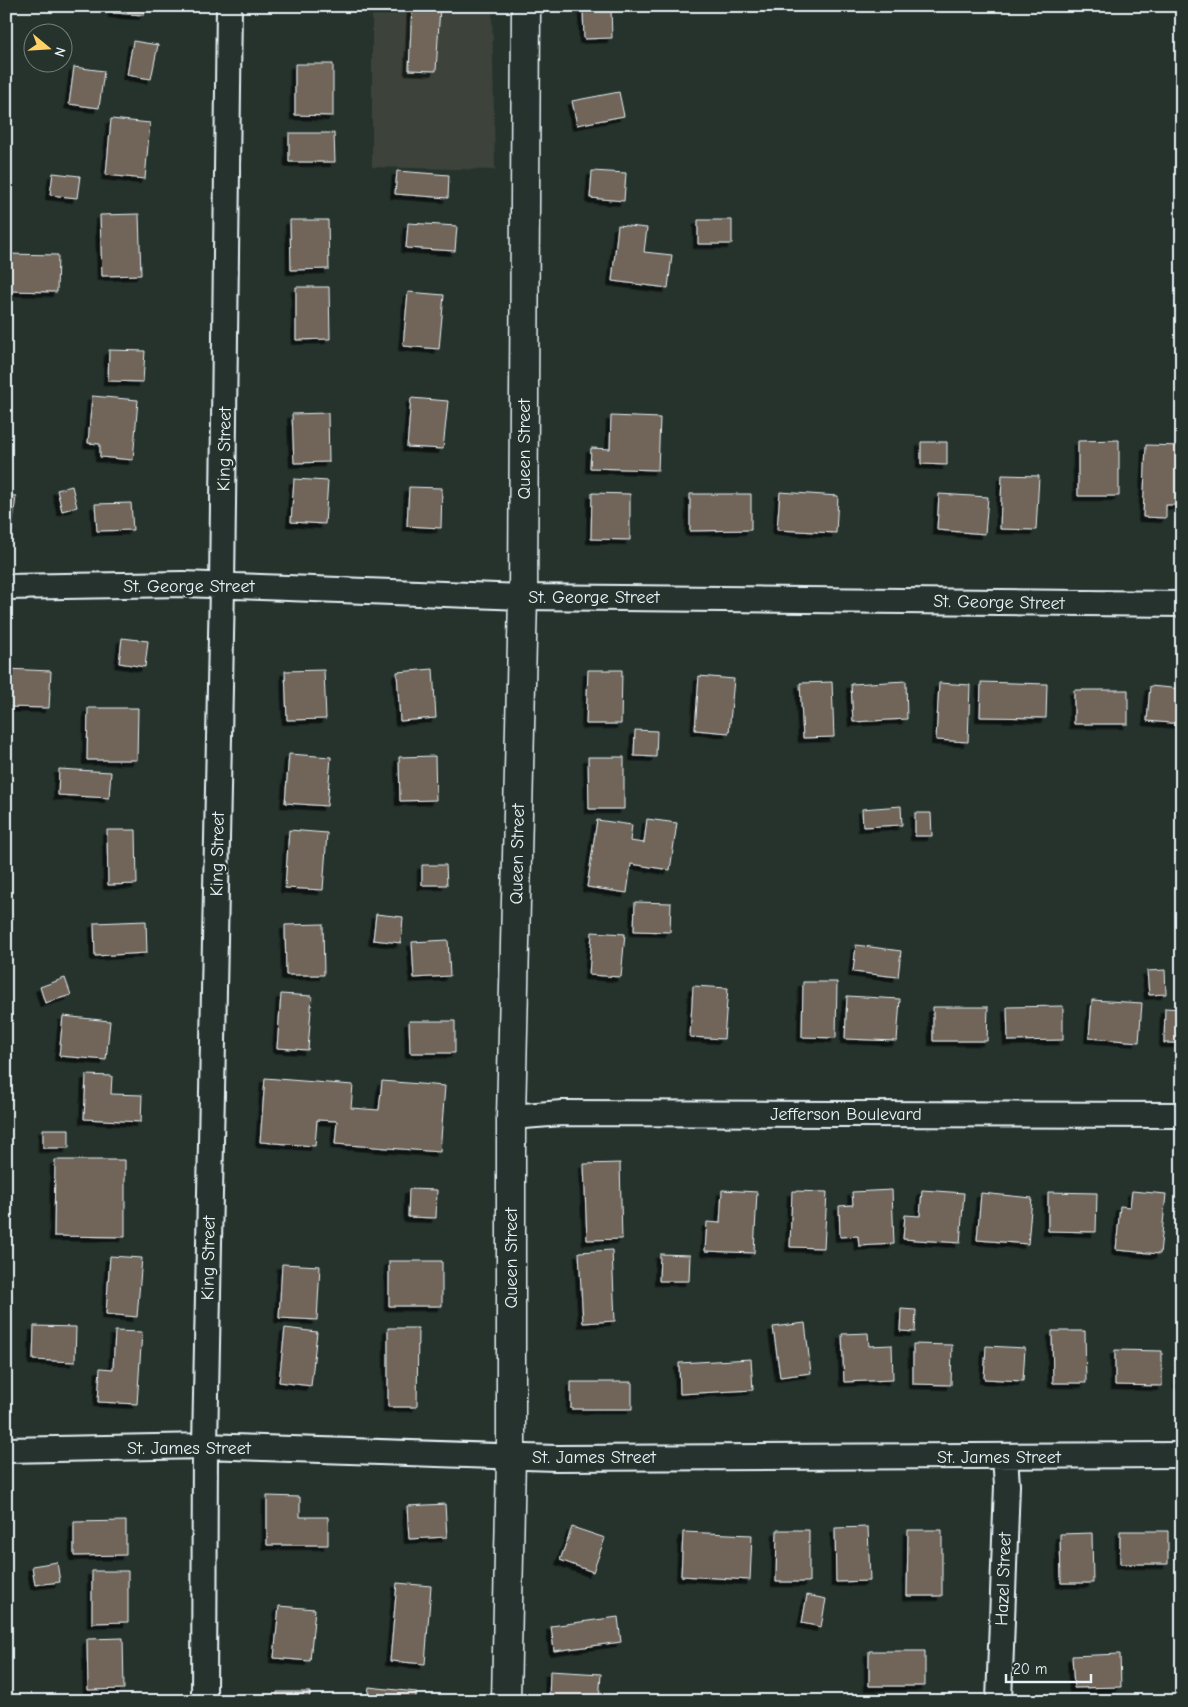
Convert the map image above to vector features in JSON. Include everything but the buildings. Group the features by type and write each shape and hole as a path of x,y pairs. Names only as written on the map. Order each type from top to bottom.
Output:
{"main road":[{"name":"Queen Street","path":"506,1701 511,1456 511,1118 523,597 526,6"}],"street":[{"name":"King Street","path":"204,1701 205,1446 222,586 229,6"},
{"name":"St. George Street","path":"6,587 183,584 523,597 1182,604"},
{"name":"Jefferson Boulevard","path":"511,1118 562,1113 1182,1115"},
{"name":"St. James Street","path":"6,1450 205,1446 511,1456 1005,1457 1182,1455"},
{"name":"Hazel Street","path":"999,1701 1007,1485 1005,1457"}],"shaded area":[{"path":"372,6 492,6 495,170 372,167"}]}
